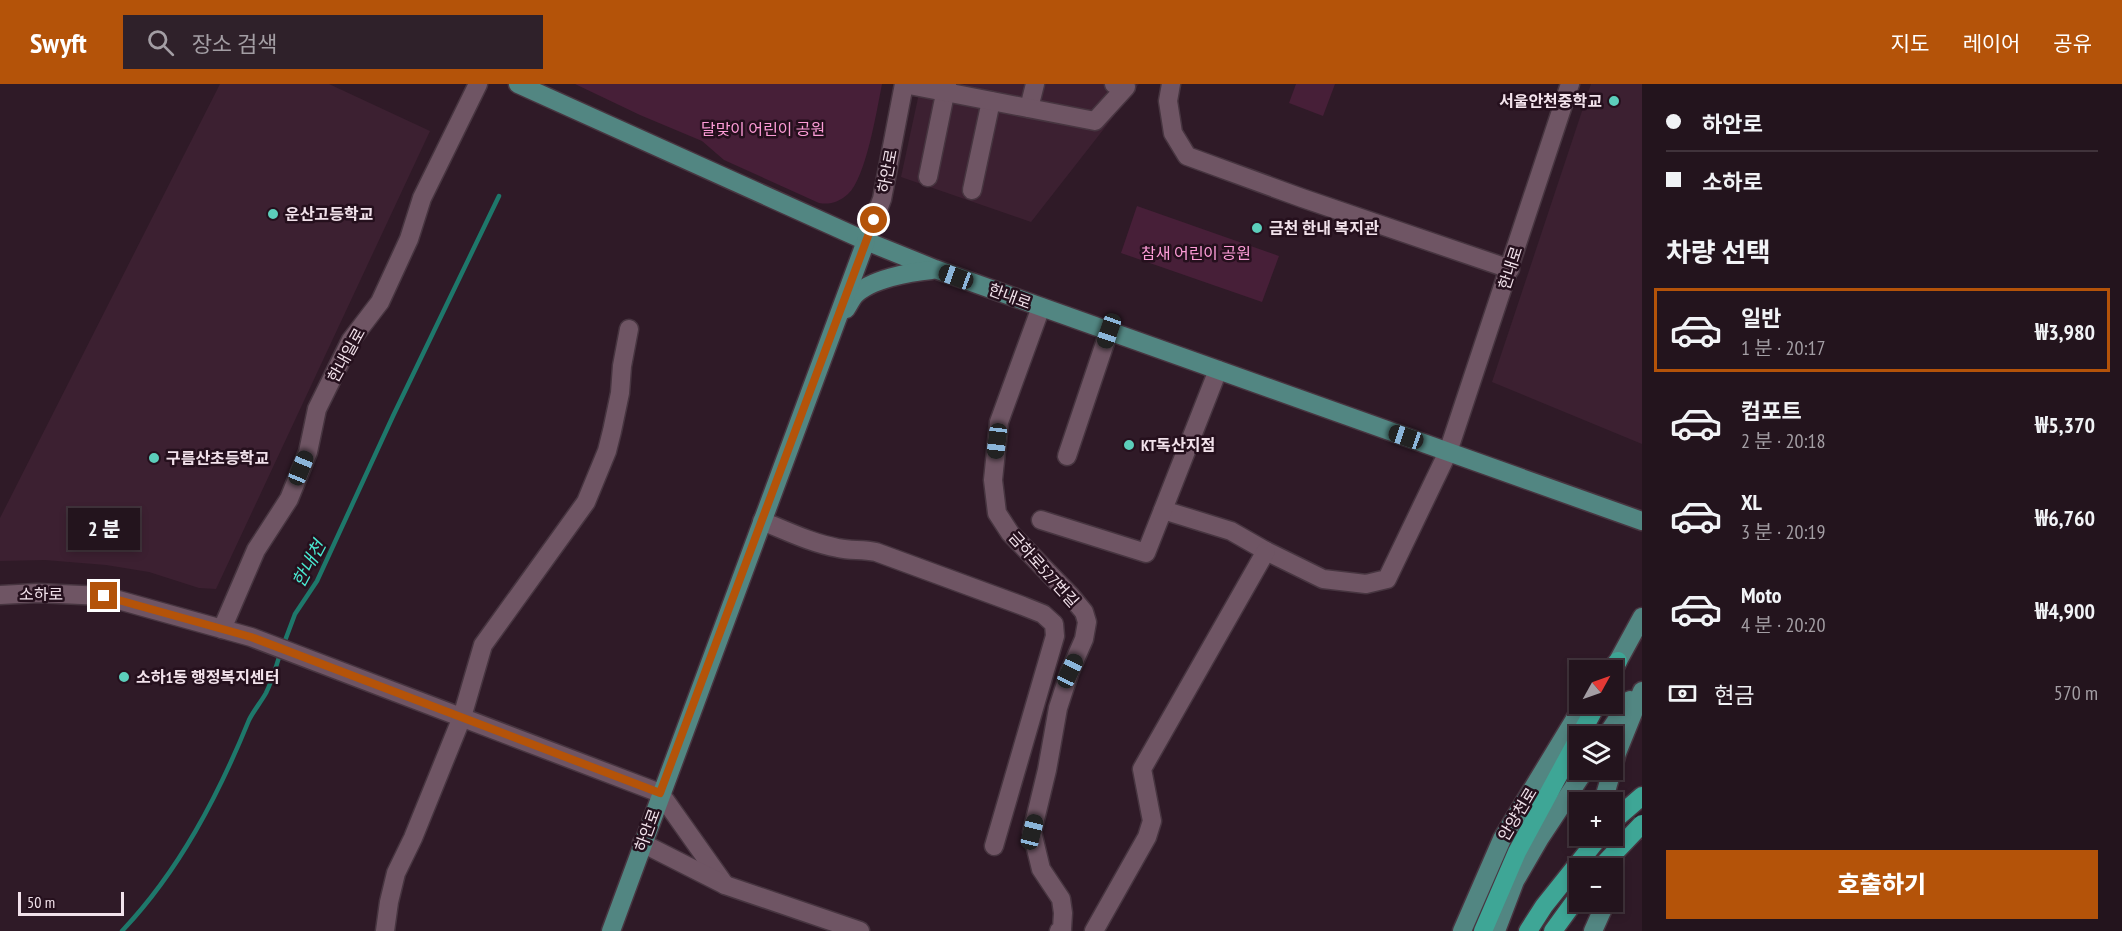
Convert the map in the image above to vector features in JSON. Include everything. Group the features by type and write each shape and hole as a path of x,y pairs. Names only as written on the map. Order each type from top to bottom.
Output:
{"highway":[{"path":"1483,931 1517,852 1592,714"},
{"path":"1623,812 1642,796"},
{"path":"1610,858 1642,824"},
{"path":"1528,931 1544,906 1594,846"},
{"path":"1553,931 1569,909"}],"main road":[{"name":"한내로","path":"518,84 866,241 935,269 1642,521"},
{"name":"하안로","path":"610,931 866,241"},
{"path":"836,326 855,295 868,287 885,279 935,269"},
{"path":"1618,660 1642,617"},
{"path":"1613,726 1642,682"},
{"path":"1606,792 1617,753 1642,691"},
{"name":"안양천로","path":"1462,931 1502,839 1578,714"},
{"path":"1496,931 1515,881 1579,780"},
{"path":"1593,931 1602,912"}],"street":[{"name":"한내일로","path":"222,629 256,550 289,499 308,452 317,409 351,340 380,302 409,239 422,198 478,84"},
{"name":"하안로","path":"866,241 882,199 904,84"},
{"path":"904,84 946,88 991,101 1095,121 1126,87 1114,84"},
{"path":"1029,108 1035,84"},
{"path":"1171,84 1168,101 1173,133 1187,156 1510,269"},
{"name":"한내로","path":"1448,452 1570,84"},
{"path":"928,177 946,88"},
{"path":"972,190 991,101"},
{"name":"금하로527번길","path":"1041,307 999,422 993,480 997,513 1038,564 1070,595 1084,612 1087,622 1084,639 1070,671 1058,708 1047,770 1032,832 1041,869 1061,899 1063,913 1062,929 1059,931"},
{"path":"385,931 388,902 396,873 413,838 462,717 483,645 586,502 607,451 620,393 629,329"},
{"path":"1067,456 1109,331"},
{"path":"1041,520 1146,553 1218,370"},
{"path":"1163,510 1232,531 1266,551 1323,579 1366,584 1387,579 1448,452"},
{"path":"762,521 818,544 842,549 861,548 876,552 1043,614 1054,624 1054,636 994,846"},
{"path":"1094,931 1147,837 1152,821 1142,769 1266,551"},
{"name":"소하로","path":"0,595 37,593 104,596 251,637 660,793"},
{"path":"660,793 725,885"},
{"path":"642,843 803,923 860,931"}],"shaded area":[{"path":"220,84 329,84 430,131 216,589 199,588 149,572 106,565 45,560 0,561 0,518"},
{"path":"921,84 1139,84 1031,222 901,177"},
{"path":"1591,84 1642,84 1642,444 1492,382"}],"green space":[{"name":"달맞이 어린이 공원","path":"575,84 882,84 870,142 860,174 848,194 838,201 827,204 819,203 724,160 702,141"},
{"path":"1296,84 1335,84 1323,116 1289,103"},
{"name":"참새 어린이 공원","path":"1137,206 1279,256 1262,302 1121,253"}],"waterway":[{"name":"한내천","path":"283,646 295,614 317,581 393,416 499,196"},
{"name":"한내천","path":"122,931 162,883 195,832 224,777 249,720 266,693 280,654"}],"place":[{"name":"서울안천중학교","path":"1614,101"},
{"name":"운산고등학교","path":"273,214"},
{"name":"금천 한내 복지관","path":"1257,228"},
{"name":"KT독산지점","path":"1129,445"},
{"name":"구름산초등학교","path":"154,458"},
{"name":"소하1동 행정복지센터","path":"124,677"}],"route":[{"path":"104,596 251,637 660,793 874,220"}]}
